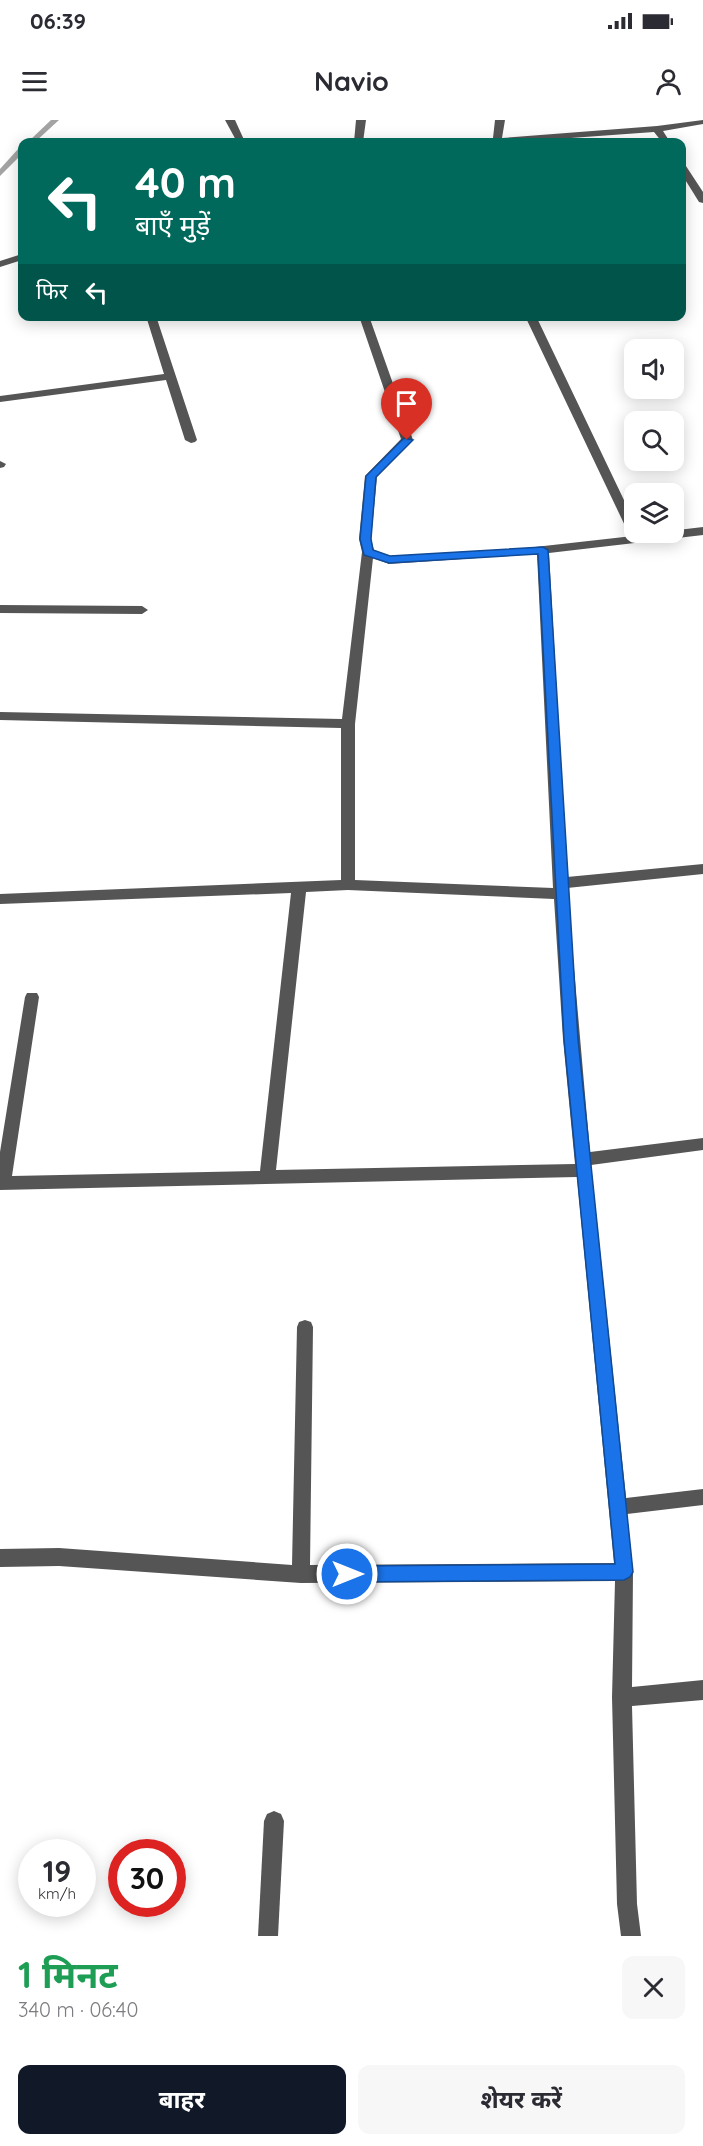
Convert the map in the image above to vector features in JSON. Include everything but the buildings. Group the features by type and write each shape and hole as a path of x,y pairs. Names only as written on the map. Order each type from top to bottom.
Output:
{"street":[{"path":"230,120 239,138"},
{"path":"360,120 360,138"},
{"path":"497,138 500,120"},
{"path":"536,138 657,129 703,121"},
{"path":"657,129 663,138"},
{"path":"686,173 703,200"},
{"path":"0,264 18,258"},
{"path":"153,321 191,440"},
{"path":"348,885 348,724 368,552 365,539 371,476 407,440 366,321"},
{"path":"532,321 624,510"},
{"path":"0,399 170,375"},
{"path":"684,532 703,531"},
{"path":"368,552 389,560 543,550 624,537"},
{"path":"543,550 560,889 571,1039 624,1572 622,1697 627,1904 631,1936"},
{"path":"0,609 142,610"},
{"path":"0,716 348,724"},
{"path":"0,899 348,885 560,889 703,868"},
{"path":"267,1177 299,887"},
{"path":"32,997 2,1183 267,1177 583,1165 703,1144"},
{"path":"301,1574 305,1328"},
{"path":"617,1507 703,1497"},
{"path":"0,1558 59,1557 301,1574 624,1572"},
{"path":"622,1697 703,1690"},
{"path":"268,1936 273,1821"}],"waterway":[{"path":"35,138 55,120"},
{"path":"0,174 18,154"}],"route":[{"path":"347,1574 624,1572 571,1039 560,883 543,550 389,560 368,552 365,539 371,476 407,440"}]}
